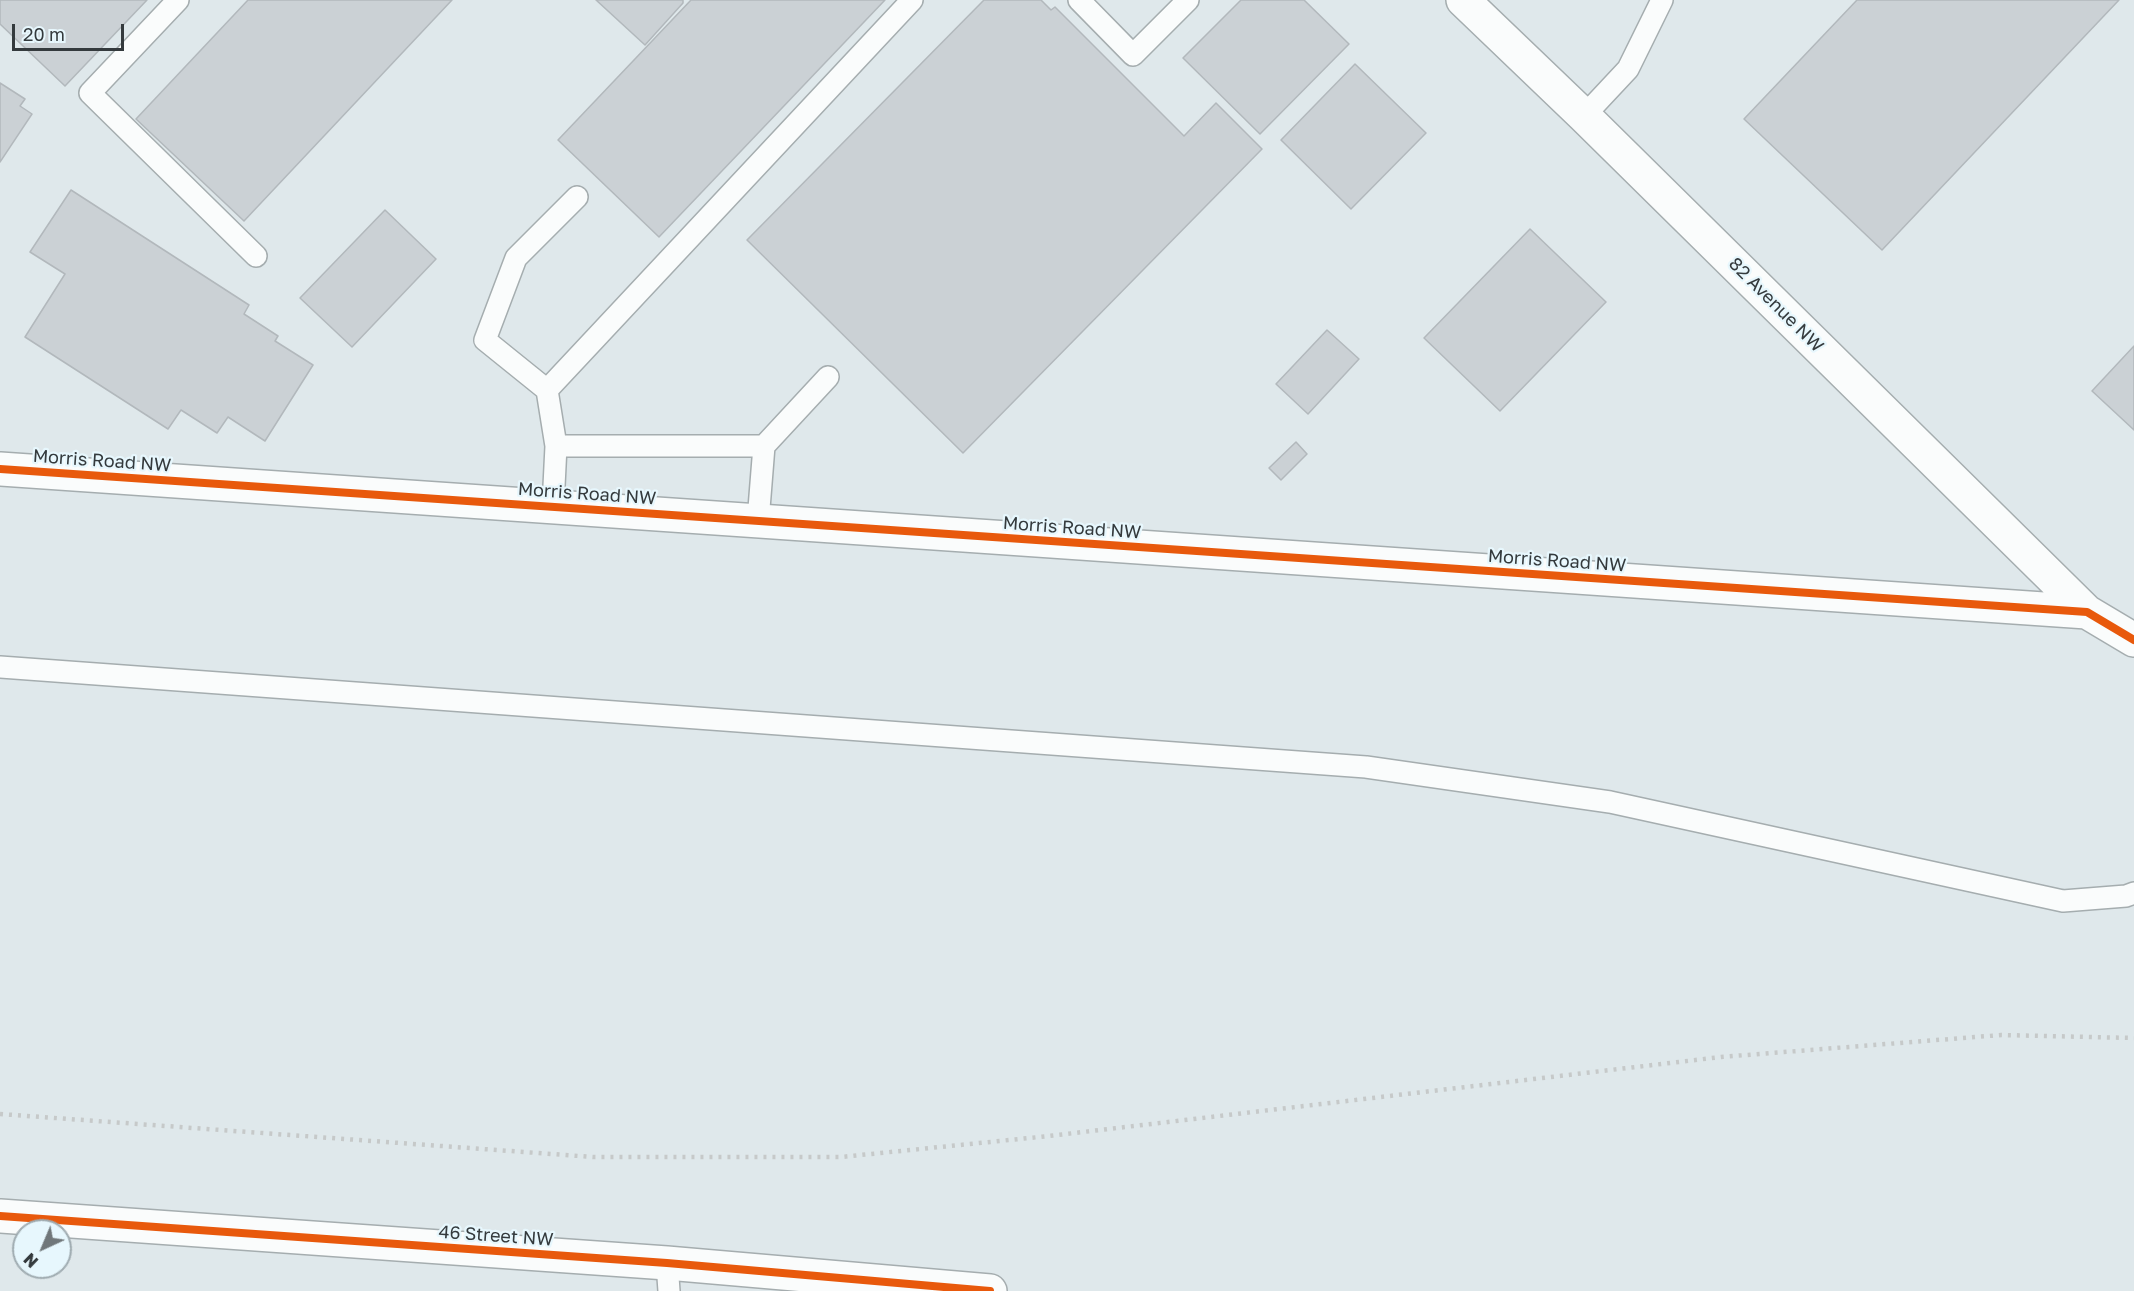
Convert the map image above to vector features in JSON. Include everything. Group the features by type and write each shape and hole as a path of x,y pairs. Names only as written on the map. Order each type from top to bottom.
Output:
{"street":[{"name":"82 Avenue NW","path":"1463,0 1584,116 2086,612"},
{"name":"Morris Road NW","path":"0,469 2086,612 2134,640"},
{"name":"46 Street NW","path":"0,1216 668,1277 990,1291"}],"lane":[{"path":"178,0 90,93 256,256"},
{"path":"547,390 912,0"},
{"path":"1079,0 1133,55 1188,0"},
{"path":"1584,116 1628,69 1661,0"},
{"path":"553,506 556,446 547,390 485,340 516,258 577,197"},
{"path":"758,521 764,446 828,377"},
{"path":"556,446 764,446"},
{"path":"0,667 1366,767 1610,802 2062,901 2126,896 2134,893"}],"building":[{"path":"0,0 147,0 65,86 0,24"},
{"path":"248,0 452,0 244,221 136,119"},
{"path":"596,0 683,0 683,3 645,45"},
{"path":"691,0 885,0 659,237 558,140"},
{"path":"984,0 1041,0 1051,10 1055,7 1184,136 1216,103 1262,149 963,453 747,240"},
{"path":"1241,0 1304,0 1349,44 1260,134 1183,58"},
{"path":"1857,0 2119,0 1882,250 1744,119"},
{"path":"1355,64 1426,133 1351,209 1281,140"},
{"path":"0,83 25,99 20,106 32,114 0,162"},
{"path":"71,190 249,305 244,314 278,336 275,341 313,365 265,441 228,417 217,433 181,410 168,429 25,337 65,274 30,252"},
{"path":"385,210 436,259 352,347 300,298"},
{"path":"1530,229 1606,302 1500,411 1424,338"},
{"path":"1327,330 1359,359 1308,414 1276,384"},
{"path":"2134,346 2134,430 2092,391"},
{"path":"1296,442 1307,454 1281,480 1269,468"}],"railway":[{"path":"0,1114 593,1157 841,1157 1049,1136 1721,1057 2001,1035 2134,1038"}],"cycle path":[{"path":"0,469 2087,612 2134,640"},
{"path":"0,1216 667,1263 990,1291"}]}
